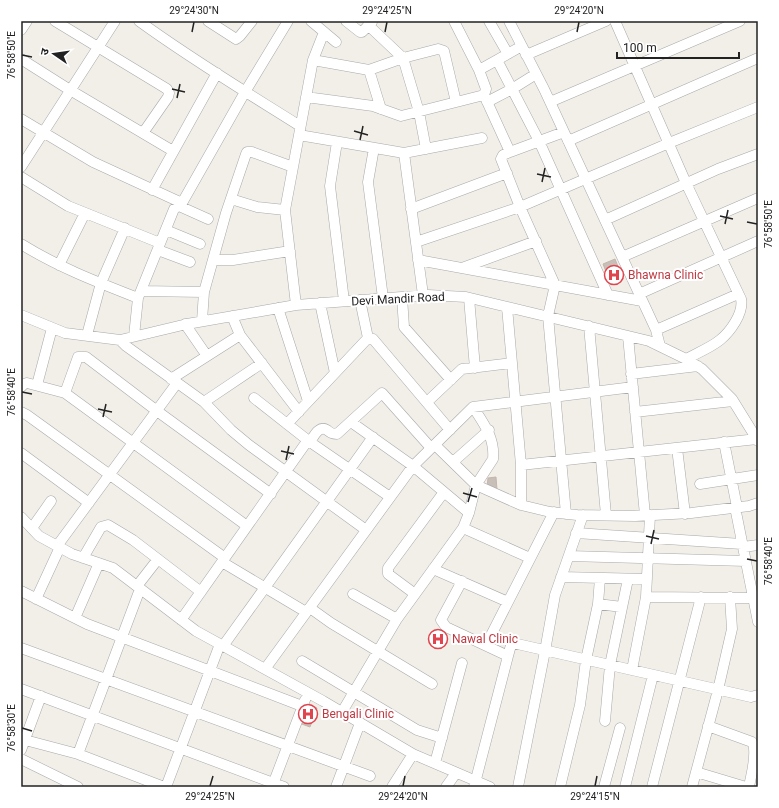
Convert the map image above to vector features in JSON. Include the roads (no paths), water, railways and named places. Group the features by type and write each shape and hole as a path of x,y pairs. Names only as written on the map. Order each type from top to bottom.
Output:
{"street":[{"path":"21,30 27,21"},
{"path":"55,21 167,89 169,93 168,97 143,133"},
{"path":"21,167 115,21"},
{"path":"139,21 300,130 337,142 404,154 482,138"},
{"path":"208,21 236,39 252,21"},
{"path":"134,336 139,294 174,209 180,204 288,21"},
{"path":"311,21 336,42"},
{"path":"346,21 360,32 362,32 371,23 403,58 419,112 426,149"},
{"path":"454,21 479,70 486,89 485,99 510,152"},
{"path":"489,21 508,54"},
{"path":"479,70 508,54 524,51 606,21"},
{"path":"615,21 686,183 741,299 742,308 727,333 719,341 686,359"},
{"path":"550,102 740,21"},
{"path":"513,22 524,51 550,102 656,330 660,346"},
{"path":"296,305 285,210 312,60 324,32"},
{"path":"312,60 369,70 403,58 438,49 444,52 456,102"},
{"path":"566,514 548,316 555,285 520,207 501,159 503,155 539,141 566,137 652,105 758,58"},
{"path":"21,59 173,151"},
{"path":"497,60 539,141 608,295"},
{"path":"369,70 381,109"},
{"path":"152,190 217,73"},
{"path":"306,97 373,106 401,116 456,102 485,99 512,89 536,74"},
{"path":"416,242 520,207 586,180 669,143 758,107"},
{"path":"21,119 92,162 152,190 208,219"},
{"path":"337,142 330,186 344,301"},
{"path":"374,148 368,182 383,298"},
{"path":"202,321 204,292 231,199 247,152 252,152 293,167"},
{"path":"404,154 423,295"},
{"path":"605,220 718,169 758,154"},
{"path":"411,209 507,174"},
{"path":"21,177 68,206 125,228 190,262"},
{"path":"622,257 758,198"},
{"path":"231,199 257,207 285,210"},
{"path":"60,265 85,212"},
{"path":"87,335 101,284 125,228"},
{"path":"166,230 200,244"},
{"path":"461,268 536,241"},
{"path":"418,260 608,295 641,298 758,241"},
{"path":"21,244 45,259 101,284 139,294 204,292"},
{"path":"213,260 233,260 290,251"},
{"path":"656,330 738,294"},
{"name":"Devi Mandir Road","path":"21,315 65,333 120,340 185,324 296,305 423,295 469,298 650,341 686,359 702,369 733,401 757,440"},
{"path":"402,297 404,327 451,380"},
{"path":"469,298 475,368"},
{"path":"360,300 368,338"},
{"path":"320,303 335,373"},
{"path":"507,307 521,465 521,505"},
{"path":"278,308 308,401"},
{"path":"232,316 240,335 299,412"},
{"path":"185,324 208,356"},
{"path":"588,326 606,515"},
{"path":"37,385 52,328"},
{"path":"36,599 59,547 89,503 157,411 174,381 240,335"},
{"path":"628,336 639,452 648,515 649,538 646,597 632,670"},
{"path":"287,424 368,338"},
{"path":"368,338 373,339 450,430"},
{"path":"120,340 126,346 204,402 231,430 366,530"},
{"path":"65,393 78,357 86,357 271,494"},
{"path":"204,402 262,363"},
{"path":"427,402 462,369 512,363"},
{"path":"631,374 698,366"},
{"path":"21,387 27,383 65,393 247,526"},
{"path":"265,669 413,466 473,408 632,387"},
{"path":"181,620 247,526 318,430 324,428 333,434 336,434 382,393 433,446 453,462 476,485 521,505 566,514 648,515 685,514 758,503"},
{"path":"254,398 309,441 390,497"},
{"path":"635,412 733,401"},
{"path":"342,712 397,619 463,528 469,513 476,485 493,459 489,430 473,408"},
{"path":"21,412 110,474 223,560 264,588 331,623 432,684"},
{"path":"351,422 413,466 469,513"},
{"path":"453,462 489,430"},
{"path":"25,740 78,754 165,787 221,645 373,437"},
{"path":"521,465 724,442 757,440"},
{"path":"724,442 746,561 754,580 753,598 758,622"},
{"path":"677,448 685,514"},
{"path":"21,453 89,503"},
{"path":"700,484 758,475"},
{"path":"415,594 388,574 388,568 444,492"},
{"path":"51,501 25,524 39,536 72,554 113,568 196,631 342,712 413,754 456,773 474,784 490,787"},
{"path":"486,645 554,512"},
{"path":"518,787 555,595 583,515"},
{"path":"83,558 101,527 108,525 133,540 201,592"},
{"path":"463,528 530,558"},
{"path":"576,533 743,546 758,545"},
{"path":"569,556 746,561"},
{"path":"78,754 122,638 139,588 158,559"},
{"path":"75,618 99,563"},
{"path":"433,569 508,602"},
{"path":"562,577 647,579"},
{"path":"560,787 580,705 586,660 598,604 600,578"},
{"path":"605,721 610,665 628,579"},
{"path":"462,581 441,620 446,628 508,656"},
{"path":"21,591 75,618 122,638 302,706"},
{"path":"353,594 397,619"},
{"path":"646,597 753,598"},
{"path":"652,787 701,597"},
{"path":"692,787 718,690 732,629 730,597"},
{"path":"598,604 622,607"},
{"path":"474,784 508,656 513,643 718,690 751,697 758,695"},
{"path":"21,648 107,678 370,776"},
{"path":"302,661 417,730 442,738"},
{"path":"435,763 462,663"},
{"path":"625,787 653,675"},
{"path":"21,689 181,748 273,785 284,787"},
{"path":"273,785 307,693"},
{"path":"41,696 25,740 22,759 78,787"},
{"path":"336,787 360,723"},
{"path":"696,772 748,787 755,754 755,746 752,742 708,726"},
{"path":"604,787 620,728"},
{"path":"392,787 413,754"},
{"path":"446,787 456,773"}],"place":[{"name":"Bhawna Clinic","path":"614,275"},
{"name":"Nawal Clinic","path":"438,639"},
{"name":"Bengali Clinic","path":"308,714"}]}
